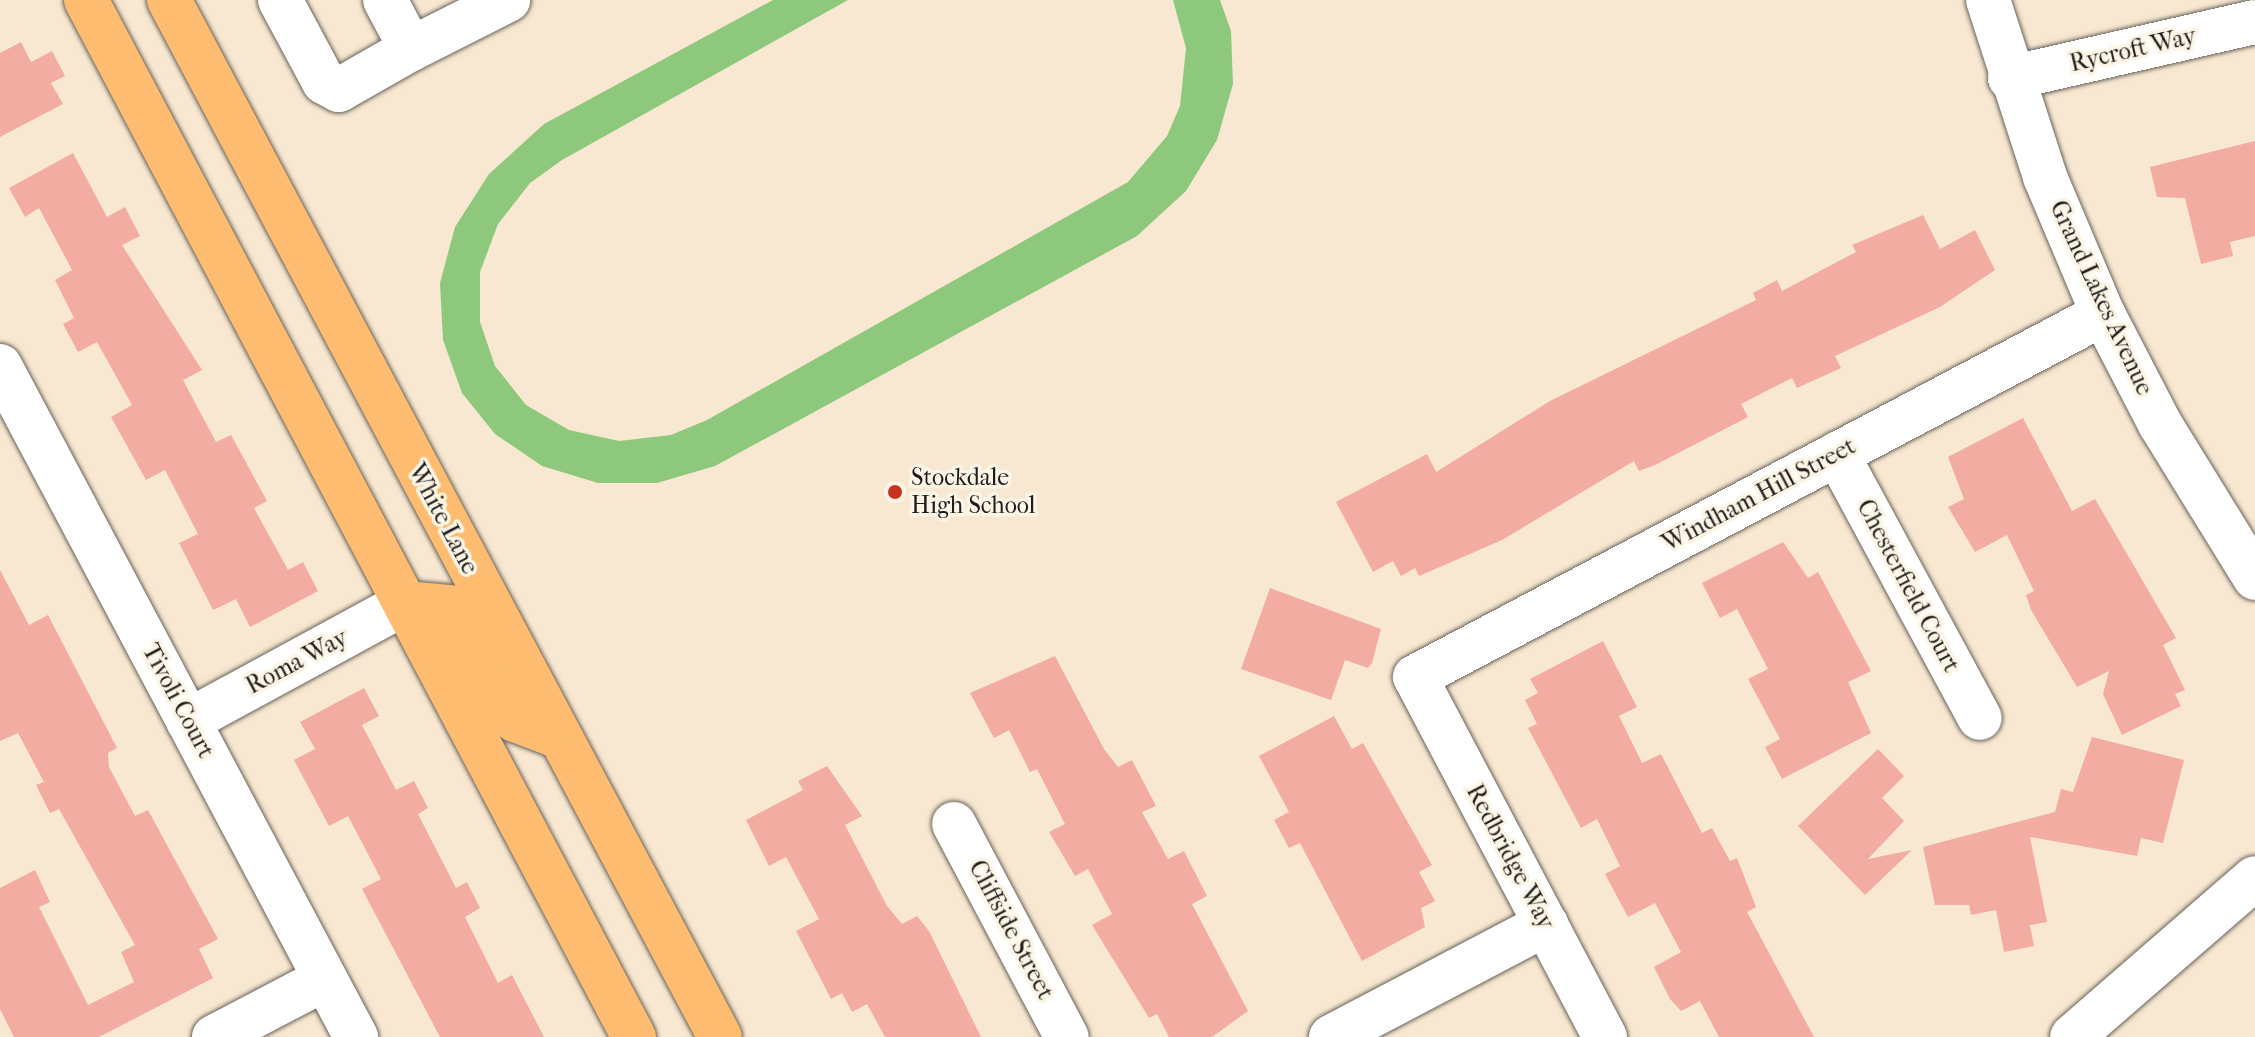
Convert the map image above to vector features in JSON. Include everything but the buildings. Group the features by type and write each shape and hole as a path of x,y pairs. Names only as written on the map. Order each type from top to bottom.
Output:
{"main road":[{"path":"86,0 634,1037"},
{"name":"White Lane","path":"169,0 720,1037"},
{"path":"405,603 449,607 515,720 558,736"}],"street":[{"path":"280,0 331,88 508,0"},
{"path":"385,0 411,49"},
{"name":"Grand Lakes Avenue","path":"1988,0 2010,78 2103,314 2160,424 2255,578"},
{"name":"Rycroft Way","path":"2010,78 2255,22"},
{"name":"Windham Hill Street","path":"1415,677 2103,314"},
{"name":"Tivoli Court","path":"0,366 356,1037"},
{"name":"Chesterfield Court","path":"1837,454 1980,718"},
{"name":"Roma Way","path":"188,721 405,603"},
{"name":"Redbridge Way","path":"1415,677 1605,1037"},
{"name":"Cliffside Street","path":"954,824 1067,1037"},
{"path":"2072,1037 2255,878"},
{"path":"1331,1037 1546,924"},
{"path":"214,1037 325,979"}],"green space":[{"path":"773,0 848,0 562,160 530,183 498,224 480,272 480,322 495,366 526,405 569,430 619,441 671,435 707,420 1128,182 1167,136 1180,106 1186,48 1173,0 1220,0 1231,31 1233,84 1217,140 1186,191 1137,236 715,466 657,483 598,483 542,466 495,434 462,393 443,340 440,283 455,227 489,174 544,124"}],"place":[{"name":"Stockdale High School","path":"895,492"}]}
